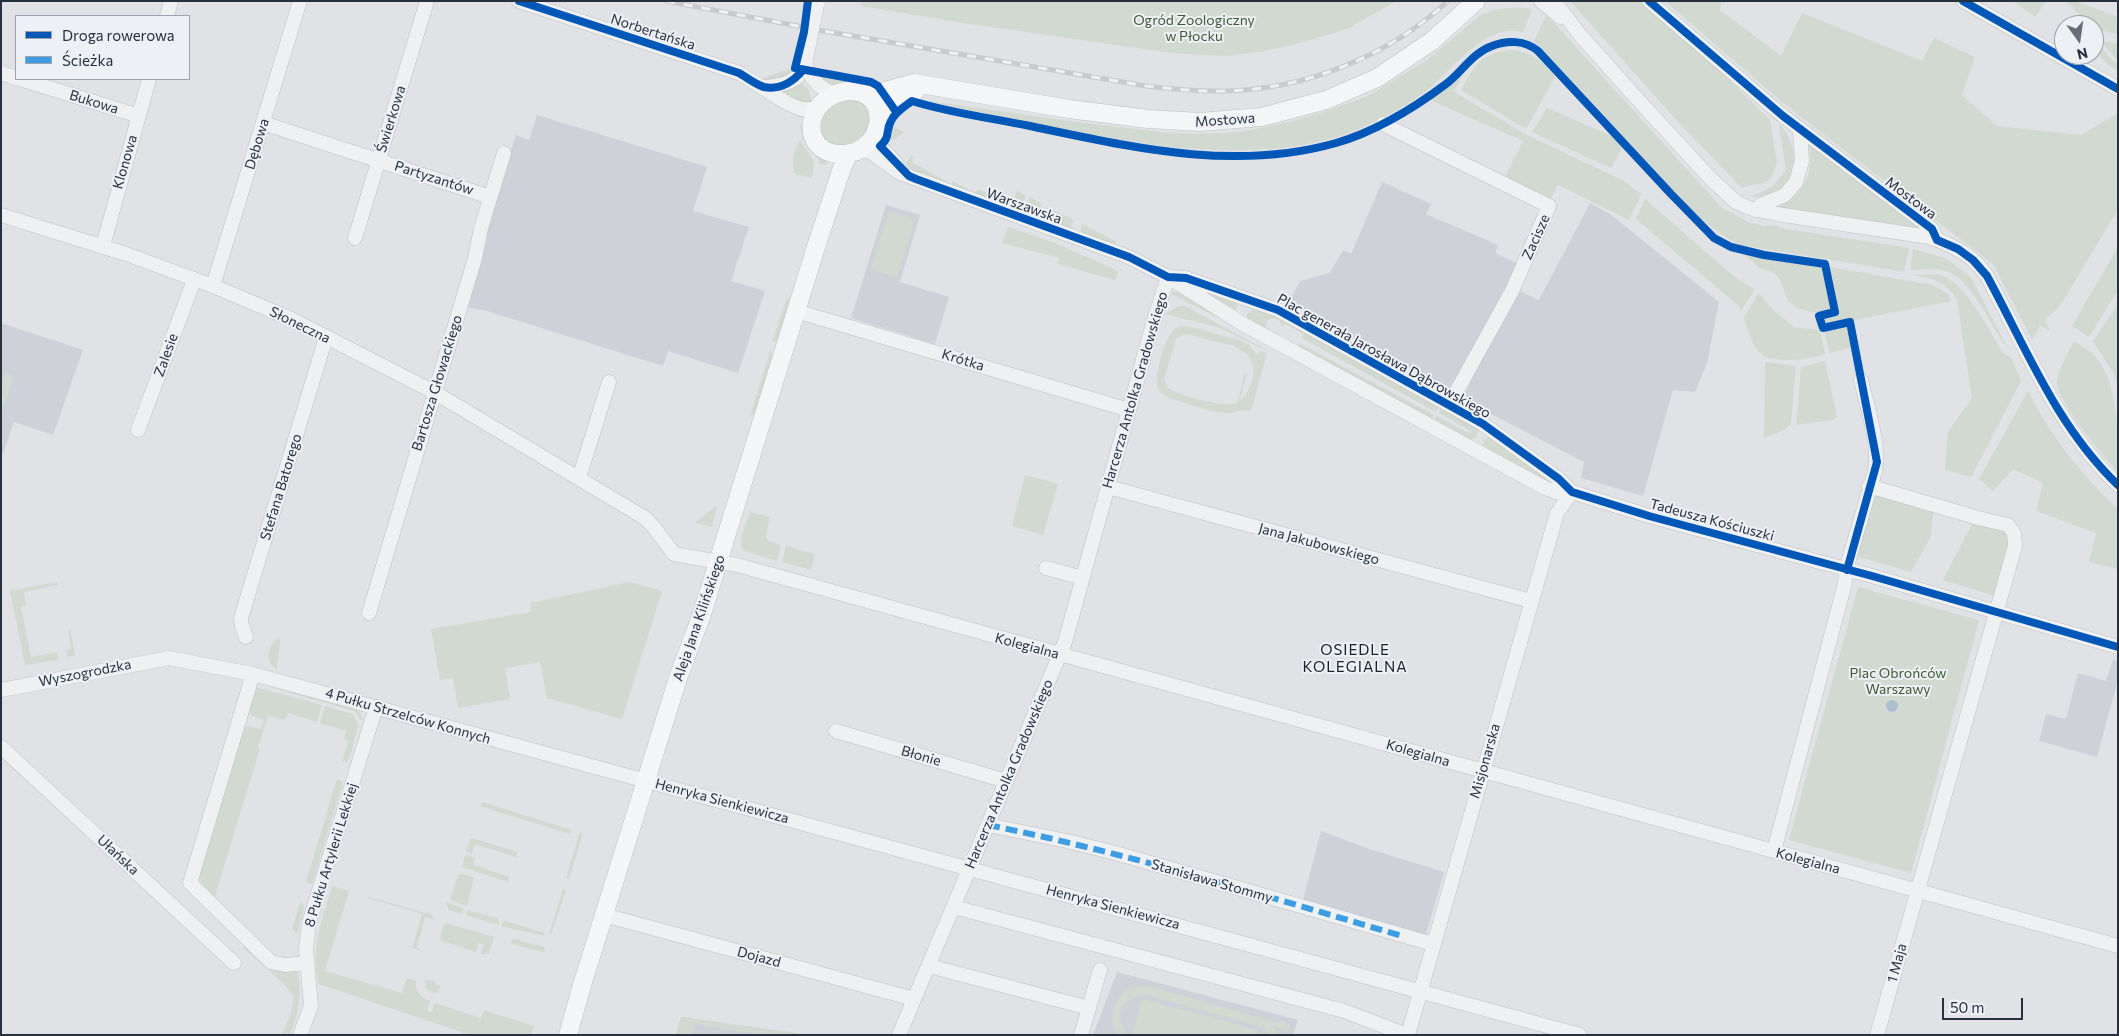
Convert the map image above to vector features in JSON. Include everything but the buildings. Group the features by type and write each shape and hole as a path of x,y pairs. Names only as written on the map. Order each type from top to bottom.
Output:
{"main road":[{"name":"Mostowa","path":"868,96 914,84 930,85 955,91 1070,109 1183,122 1218,122 1262,117 1318,103 1369,82 1419,51 1472,6"},
{"path":"854,91 868,96 875,104 879,118 875,136 855,151 839,154 828,152 816,141 811,126 816,108 836,94 854,91"},
{"name":"Mostowa","path":"879,118 891,103 909,93 955,91"},
{"name":"Aleja Jana Kilińskiego","path":"568,1035 646,780 682,668 701,618 831,201 855,151"},
{"name":"Aleja Jana Kilińskiego","path":"828,152 832,168 831,201"}],"street":[{"path":"167,15 172,1"},
{"name":"Dębowa","path":"213,286 300,1"},
{"name":"Świerkowa","path":"355,238 427,1"},
{"name":"Norbertańska","path":"519,1 738,73 762,87 774,97"},
{"name":"Mostowa","path":"1472,6 1486,1"},
{"name":"Mostowa","path":"1540,1 1581,36"},
{"name":"Mostowa","path":"1554,1 1581,36 1723,191 1739,204 1755,210 1918,235 1937,240 1958,249 1973,260 1984,272 2052,400 2089,453 2118,486"},
{"name":"Mostowa","path":"1649,1 1800,130 1932,229 1937,240"},
{"path":"1963,1 2118,89"},
{"path":"774,97 795,107 816,108 814,94 806,80 805,65 817,3"},
{"path":"762,87 789,83 805,65"},
{"path":"805,65 815,82 836,94"},
{"path":"1,73 15,78"},
{"name":"Bukowa","path":"23,80 139,116"},
{"name":"Klonowa","path":"102,246 149,80"},
{"path":"774,97 780,105 811,126"},
{"name":"Partyzantów","path":"263,123 490,196"},
{"name":"Zacisze","path":"1383,124 1549,206 1512,291 1450,406"},
{"path":"1755,210 1761,205 1784,195 1796,182 1802,161 1800,130"},
{"name":"Warszawska","path":"875,136 884,151 909,176"},
{"name":"Warszawska","path":"855,151 872,153 892,169 1129,257 1168,277"},
{"name":"Bartosza Głowackiego","path":"369,613 475,258 490,196 504,153"},
{"name":"Słoneczna","path":"1,215 102,246 213,286 271,310 434,392 579,478 645,518 654,526 674,554 718,562"},
{"path":"1168,277 1243,324 1545,488 1559,493 1572,492"},
{"name":"Plac generała Jarosława Dąbrowskiego","path":"1168,277 1186,278 1278,310 1483,424 1559,479 1572,492"},
{"name":"Harcerza Antolka Gradowskiego","path":"899,1035 1065,642 1152,327 1168,277"},
{"name":"Zalesie","path":"138,430 194,280"},
{"name":"Plac generała Jarosława Dąbrowskiego","path":"1243,324 1239,316 1242,310 1246,305 1258,302"},
{"name":"Krótka","path":"796,310 1129,410"},
{"name":"Stefana Batorego","path":"246,637 242,626 242,618 326,337"},
{"path":"1774,852 1877,462 1862,380"},
{"path":"579,478 609,382"},
{"name":"Plac generała Jarosława Dąbrowskiego","path":"1472,447 1480,440 1484,433 1483,424"},
{"path":"1870,486 1978,518 2008,524 2014,534 2015,546 1918,891"},
{"name":"Jana Jakubowskiego","path":"1108,487 1531,601"},
{"name":"Tadeusza Kościuszki","path":"1572,492 1649,516 2118,647"},
{"name":"Misjonarska","path":"1408,1035 1557,513 1572,492"},
{"name":"Kolegialna","path":"718,562 2118,946"},
{"path":"1046,568 1082,578"},
{"name":"4 Pułku Strzelców Konnych","path":"169,658 253,674 494,741 646,780"},
{"name":"Wyszogrodzka","path":"1,690 169,658"},
{"path":"253,674 190,883 271,962 285,965 307,963"},
{"name":"8 Pułku Artylerii Lekkiej","path":"300,1035 311,1006 306,948 309,923 376,707"},
{"name":"Błonie","path":"836,730 1006,781"},
{"name":"Ułańska","path":"1,748 234,963"},
{"name":"Henryka Sienkiewicza","path":"646,780 1421,990 1580,1035"},
{"name":"Stanisława Stommy","path":"988,825 1119,854 1434,944"},
{"name":"1 Maja","path":"1877,1035 1918,891"},
{"path":"954,906 1344,1012 1408,1035"},
{"name":"Dojazd","path":"604,915 914,999"},
{"path":"929,966 1088,1008"},
{"path":"1081,1035 1100,970"}],"shaded area":[{"path":"537,115 707,167 693,211 749,227 731,281 765,291 738,373 668,351 663,366 487,311 467,307 487,240 486,225 516,135 529,140"},
{"path":"1382,182 1431,204 1426,214 1498,245 1495,253 1518,264 1450,389 1288,304 1300,281 1330,273 1343,250 1351,254"},
{"path":"1590,203 1610,214 1719,302 1707,363 1695,392 1673,390 1643,496 1581,478 1584,462 1462,399 1517,290 1539,300"},
{"path":"886,205 920,215 900,282 949,297 935,344 851,318"},
{"path":"1,323 83,350 53,435 14,422 1,459"},
{"path":"2113,660 2118,661 2118,680 2097,757 2039,741 2046,714 2066,719 2078,673 2106,681"},
{"path":"1321,831 1369,849 1444,872 1426,935 1303,900"},
{"path":"1117,972 1298,1020 1293,1035 1093,1035"},
{"path":"681,1017 809,1035 676,1035"}],"green space":[{"name":"Ogród Zoologiczny w Płocku","path":"862,1 1397,1 1347,29 1261,52 1224,56 1171,53 950,21 861,6"},
{"path":"1570,1 1640,1 1719,70 1770,120 1777,163 1771,179 1764,183 1742,188 1680,124"},
{"path":"1665,1 1722,1 1720,10 1781,56 1802,13 1922,61 1934,38 1975,57 1962,95 1997,126 2081,135 2118,113 2118,209 2060,306 2045,320 2050,331 2040,325 2032,340 1993,264 1788,107"},
{"path":"2013,1 2046,1 2035,17"},
{"path":"2066,1 2075,1 2118,17 2118,34 2104,31 2104,15 2080,15"},
{"path":"1517,7 1532,9 1523,32 1508,31 1494,35 1481,42 1468,51 1422,94 1378,120 1330,139 1298,146 1233,150 1201,149 1136,142 921,100 1161,132 1195,134 1240,132 1289,122 1368,96 1427,60 1482,14 1498,9"},
{"path":"1546,16 1721,207 1750,223 1764,226 1775,225 1780,228 1909,248 1904,272 1741,245 1713,228 1677,196 1534,41"},
{"path":"2104,41 2118,44 2118,61 2104,46"},
{"path":"1510,50 1524,52 1536,58 1555,77 1526,129 1461,90 1479,62 1491,55"},
{"path":"2104,51 2118,66 2118,71 2104,61"},
{"path":"790,69 795,71 784,78 771,80 763,78"},
{"path":"814,74 871,85 879,89 833,87"},
{"path":"1463,74 1454,92 1527,135 1624,181 1641,194 1629,220 1558,185 1550,200 1504,179 1523,141 1428,99"},
{"path":"801,81 809,91 812,103 806,104 778,91"},
{"path":"847,98 859,101 868,109 871,115 870,123 867,130 855,142 837,146 825,140 821,131 820,118 832,105"},
{"path":"1547,108 1618,139 1623,146 1611,168 1532,132"},
{"path":"800,123 824,156 827,165 820,164 818,158 809,148 803,138"},
{"path":"891,125 904,132 892,141 890,134"},
{"path":"1781,125 1793,149 1792,172 1788,181 1780,189 1768,195 1754,197 1772,187 1786,170 1779,126"},
{"path":"800,140 814,161 812,178 795,174 793,166 794,156"},
{"path":"1809,145 1918,226 1916,228 1780,208 1795,196 1806,181 1810,164"},
{"path":"911,155 914,157 912,162 951,184 953,181 974,193 979,189 998,199 997,201 993,202 914,171 906,163"},
{"path":"1017,191 1026,195 1021,208 1012,205"},
{"path":"1030,197 1042,204 1038,214 1025,209"},
{"path":"1645,199 1738,280 1755,289 1741,311 1739,306 1636,219"},
{"path":"1049,208 1074,220 1070,228 1044,219"},
{"path":"889,211 915,220 897,277 871,269"},
{"path":"1082,224 1117,242 1112,245 1083,233 1081,230"},
{"path":"1008,227 1055,243 1118,271 1115,280 1058,264 1059,258 1002,243"},
{"path":"2118,247 2118,290 2089,337 2072,326"},
{"path":"1913,249 1945,258 1970,276 2008,348 1972,293 1955,275 1932,269 1910,270"},
{"path":"1741,252 1822,268 1832,310 1818,313 1799,309 1788,301 1780,279 1774,273 1760,268"},
{"path":"1829,267 1933,285 1948,294 1951,301 1824,326 1821,317 1838,313"},
{"path":"1911,275 1939,275 1949,279 1958,286 1976,308 2003,353 2012,359 2021,381 1971,477 1945,470 1948,432 1972,398 1957,300 1948,288 1943,285"},
{"path":"1181,281 1239,302 1233,313"},
{"path":"1173,292 1180,293 1237,327 1171,294"},
{"path":"1759,293 1770,307 1794,327 1820,330 1825,354 1803,359 1780,360 1761,354 1751,339 1744,317"},
{"path":"787,297 790,304 778,341 772,342"},
{"path":"2118,304 2118,385 2114,374 2093,341"},
{"path":"1179,306 1185,306 1274,354 1217,327 1165,314"},
{"path":"1254,309 1266,311 1439,405 1436,412 1302,338 1304,334 1284,323 1282,327 1280,321 1274,318 1268,320 1265,325 1267,331 1272,334 1279,333 1277,335 1297,347 1299,343 1434,415 1431,422 1247,322 1247,314"},
{"path":"1182,326 1242,341 1249,345 1258,355 1260,351 1267,353 1251,411 1217,412 1164,396 1158,386 1157,379 1161,357 1169,336 1176,328","holes":["1185,334 1234,346 1248,355 1254,371 1248,391 1239,401 1247,374 1245,373 1237,403 1222,404 1202,400 1168,388 1164,379 1176,339"]},
{"path":"1848,326 1852,347 1829,353 1825,331"},
{"path":"2074,341 2096,357 2104,369 2109,382 2116,412 2118,472 2081,427 2058,389 2058,375"},
{"path":"770,351 774,356 755,414 750,416"},
{"path":"1825,361 1837,417 1833,420 1796,425 1801,367"},
{"path":"1765,362 1796,366 1791,424 1784,430 1764,438"},
{"path":"6,374 14,376 1,414 1,382"},
{"path":"2028,391 2046,423 2068,454 2092,483 2118,509 2118,569 2089,562 2096,533 2036,511 2043,483 2013,469 1993,491 1979,479"},
{"path":"1443,407 1478,428 1475,437 1470,441 1434,423 1437,416 1470,434 1471,431 1439,413"},
{"path":"1490,437 1556,482 1559,488 1482,447 1484,441"},
{"path":"1025,475 1058,484 1043,535 1012,526"},
{"path":"1873,495 1880,495 1933,510 1931,536 1911,572 1856,556"},
{"path":"717,505 712,527 695,523"},
{"path":"750,512 770,517 766,536 769,541 781,545 777,561 744,551 741,542"},
{"path":"1973,522 2005,528 2011,540 1995,596 1943,580"},
{"path":"786,546 815,554 811,570 782,562"},
{"path":"57,582 58,585 24,592 26,606 21,607 31,657 57,652 59,659 25,665 10,591"},
{"path":"630,582 662,591 622,719 547,698 540,662 505,668 510,699 458,708 453,678 440,680 431,629 531,612 530,603"},
{"name":"Plac Obrońców Warszawy","path":"1858,587 1979,620 1911,873 1789,840"},
{"path":"70,629 75,655 67,657 66,651 71,649 68,630"},
{"path":"279,638 277,670 270,663 269,649"},
{"path":"255,687 322,705 317,722 288,713 285,720 268,715 258,747 260,748 214,899 204,891 199,876 242,728 248,726 261,729 264,720 252,716 249,710"},
{"path":"280,687 355,708 361,714 363,720 360,720 355,711 280,690"},
{"path":"325,706 353,714 358,725 347,762 342,761 349,741 344,739 346,731 320,723"},
{"path":"337,779 343,782 312,884 306,882"},
{"path":"483,802 571,830 570,834 480,806"},
{"path":"580,832 583,833 569,879 566,878"},
{"path":"472,838 517,852 516,857 475,844 472,854 466,851"},
{"path":"467,855 475,858 473,865 509,877 508,882 462,867"},
{"path":"458,875 474,877 467,906 450,900"},
{"path":"332,886 349,891 325,971 402,993 407,978 416,981 416,988 419,994 430,1001 427,1011 432,1012 435,1003 481,1018 484,1010 534,1026 531,1035 470,1035 319,984 316,958 318,934"},
{"path":"563,889 566,890 551,935 549,934"},
{"path":"369,897 433,915 433,919 425,917 417,947 420,951 408,946 413,946 422,914"},
{"path":"301,901 304,908 297,935 292,928"},
{"path":"446,902 463,908 462,914 449,910"},
{"path":"467,910 499,919 499,925 466,915"},
{"path":"506,921 544,933 545,936 501,926"},
{"path":"446,923 494,937 489,954 481,954 484,945 479,943 476,952 442,941 440,938"},
{"path":"514,939 544,947 545,951 512,944 511,941"},
{"path":"248,945 297,971 300,987 299,1003 290,1035 282,1035 291,1013 294,996 279,979 243,948"},
{"path":"425,979 436,982 435,985 440,986 438,992 434,993 426,989"},
{"path":"1148,986 1279,1023 1280,1021 1290,1024 1288,1032 1272,1025 1280,1035 1270,1035 1262,1027 1147,995 1132,999 1122,1008 1120,1014 1121,1021 1128,1035 1117,1035 1114,1028 1113,1015 1120,996 1132,988"},
{"path":"1142,999 1258,1030 1256,1035 1132,1035"},
{"path":"681,1017 809,1035 761,1035 695,1024 693,1035 676,1035"}],"water":[{"path":"1894,700 1897,701 1897,711 1890,712 1887,711 1886,704 1887,701"}],"railway":[{"path":"666,1 824,31 1146,86 1216,91 1256,89 1286,84 1345,66 1400,38 1425,21 1448,1"}],"marked path":[{"path":"988,825 1144,862 1402,936"}],"cycle path":[{"path":"519,1 739,73 764,87 770,88 786,84 803,70"},
{"path":"808,1 804,32 795,68 871,82 878,86 897,113"},
{"path":"1649,1 1783,116 1932,229 1937,240 1958,249 1973,260 1987,276 2044,386 2060,412 2096,462 2118,485"},
{"path":"1963,1 2118,89"},
{"path":"1847,570 1877,462 1850,322 1823,328 1819,316 1835,312 1825,264 1764,255 1731,247 1714,238 1533,47 1522,43 1510,42 1485,49 1446,84 1421,102 1365,133 1336,143 1298,151 1259,156 1183,153 1106,142 956,112 912,101 897,112 889,125 886,140 880,146 909,176 1129,257 1168,277 1186,278 1278,310 1483,424 1559,479 1572,492 1649,516 1872,576 2118,647"}],"district":[{"name":"OSIEDLE KOLEGIALNA","path":"1355,658"}]}
